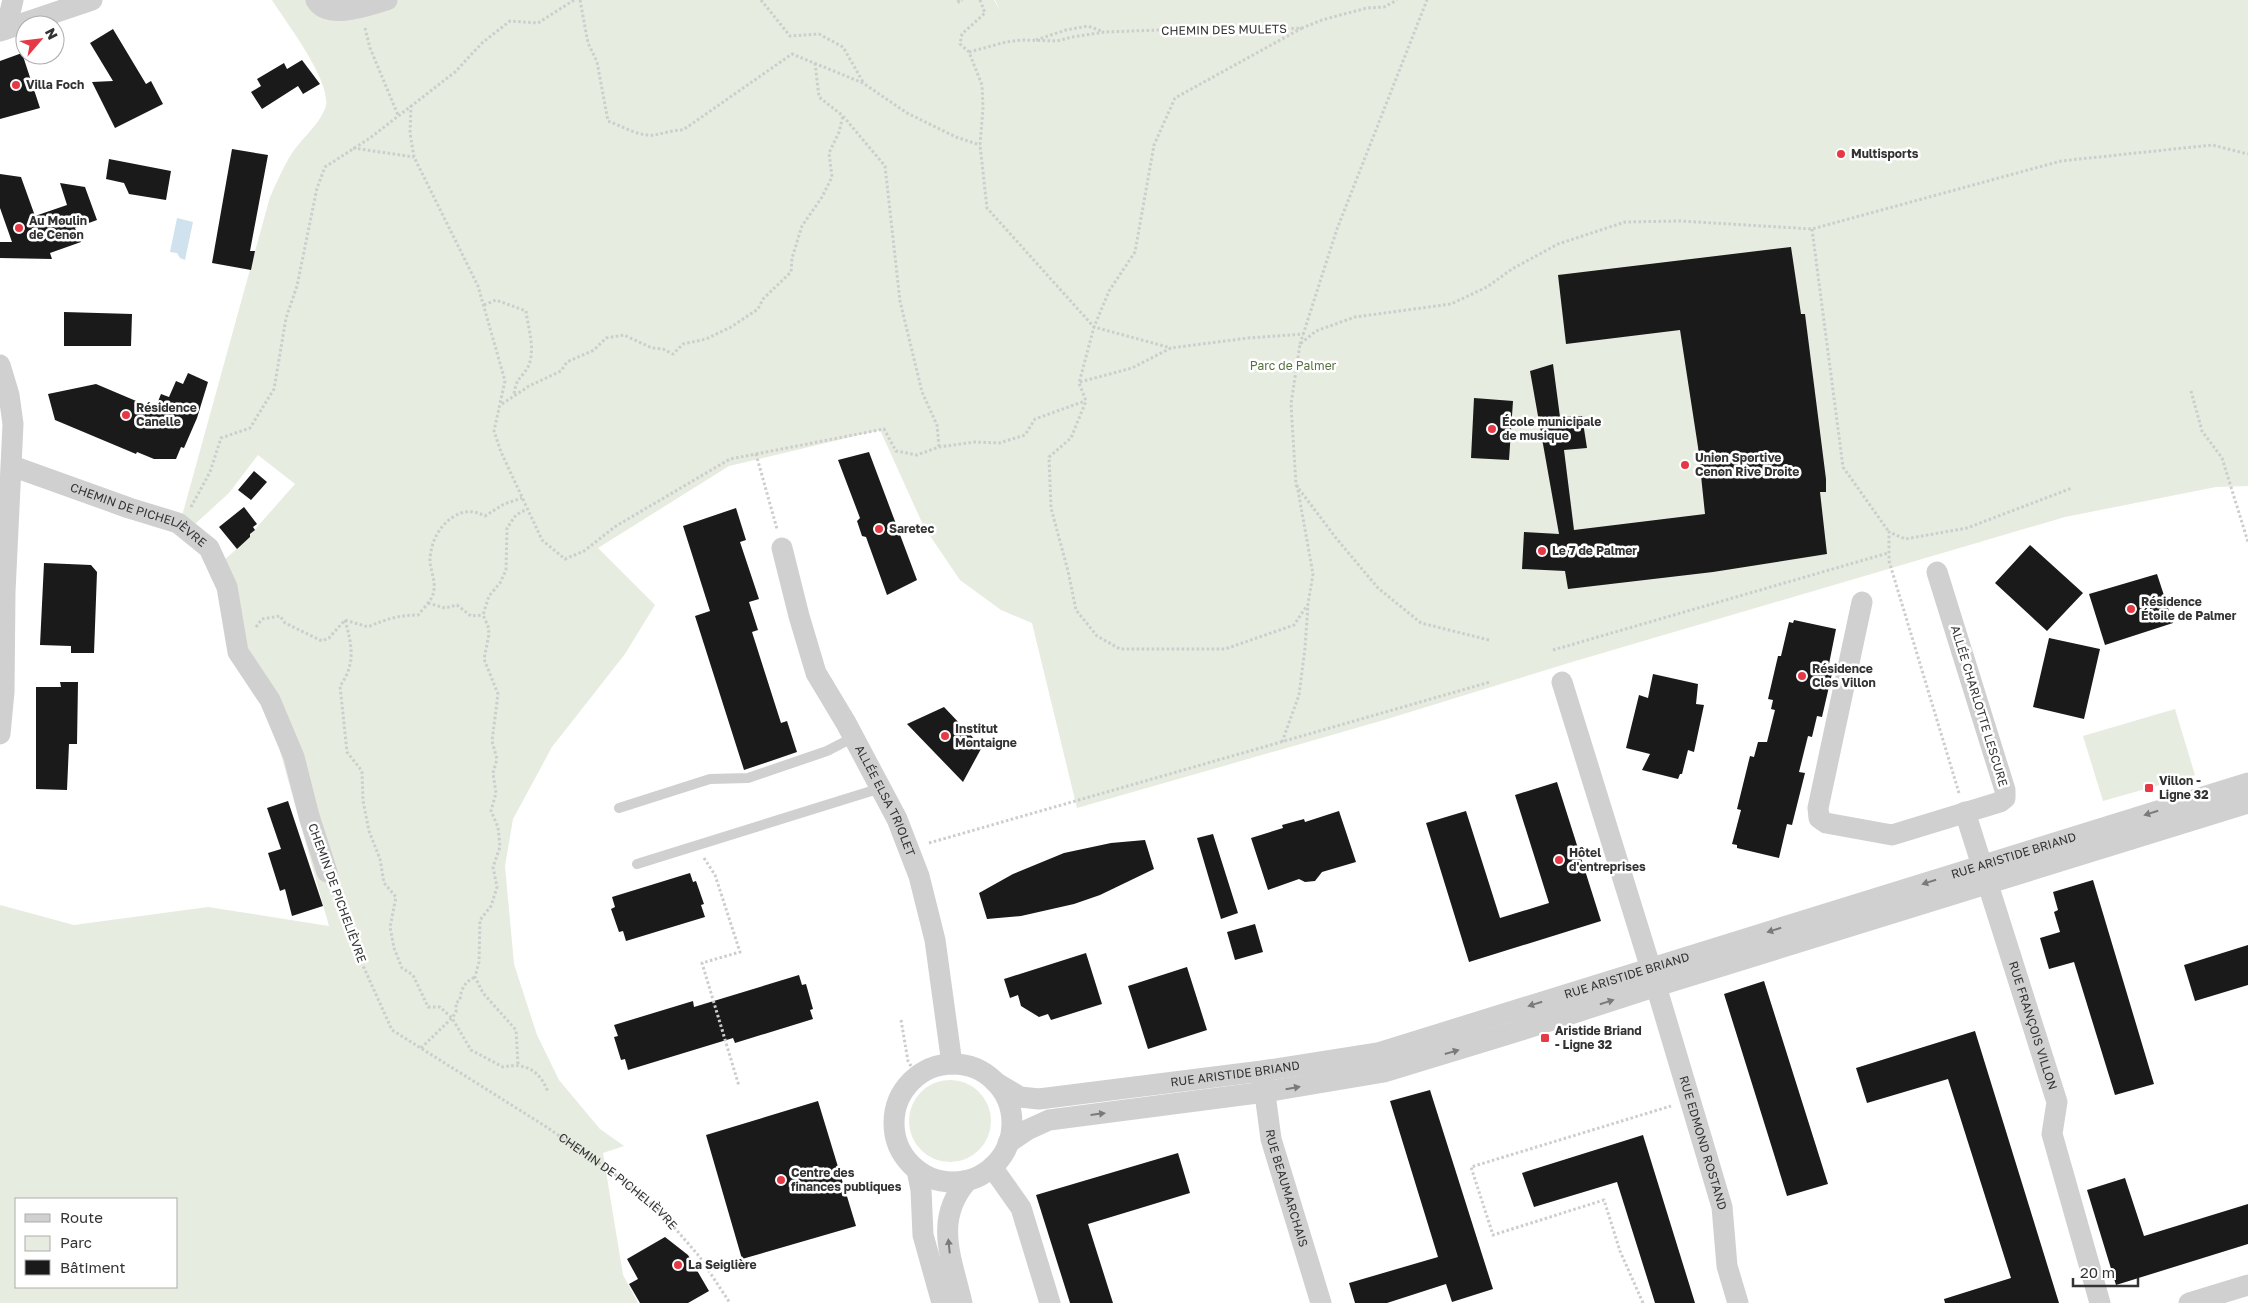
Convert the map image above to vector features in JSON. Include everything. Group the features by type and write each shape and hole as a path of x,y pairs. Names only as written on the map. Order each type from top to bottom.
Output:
{"street":[{"path":"3,30 12,0"},
{"path":"3,30 92,0"},
{"path":"316,0 319,5 331,11 357,9 387,0"},
{"path":"0,365 9,395 13,424 5,592 4,692 0,734"},
{"name":"CHEMIN DE PICHELIÈVRE","path":"12,466 129,508 178,523 209,548 227,587 238,652 270,700 294,757 309,816 327,872"},
{"name":"ALLÉE ELSA TRIOLET","path":"782,548 798,616 816,673 854,737 897,819 919,876 935,940 952,1064"},
{"name":"ALLÉE CHARLOTTE LESCURE","path":"1862,602 1818,808 1819,818 1826,822 1892,835 2000,802 2005,798 2005,790 1937,572"},
{"name":"RUE EDMOND ROSTAND","path":"1562,682 1654,977 1722,1207 1727,1266 1738,1303"},
{"name":"RUE ARISTIDE BRIAND","path":"1984,875 2248,783"},
{"name":"RUE ARISTIDE BRIAND","path":"995,1082 1020,1097 1039,1099 1262,1071 1378,1053 1654,977 1984,875 2248,803"},
{"path":"1965,812 1984,875"},
{"name":"RUE FRANÇOIS VILLON","path":"1984,875 2057,1102 2052,1134 2100,1303"},
{"name":"RUE ARISTIDE BRIAND","path":"1008,1143 1026,1130 1049,1120 1265,1092 1384,1072 1512,1034 1654,977"},
{"path":"952,1064 968,1066 983,1072 995,1082 1005,1095 1011,1111 1012,1127 1008,1143 999,1160 992,1167 985,1173 967,1181 950,1182 932,1179 917,1170 904,1157 896,1141 894,1123 896,1105 905,1089 917,1076 933,1067 952,1064"},
{"name":"RUE BEAUMARCHAIS","path":"1262,1071 1271,1139 1321,1303"},
{"path":"992,1167 1021,1208 1050,1303"},
{"path":"917,1170 921,1190 923,1235 942,1303"},
{"path":"962,1303 949,1254 947,1228 956,1194 967,1181"},
{"path":"2189,1303 2248,1285"}],"lane":[{"path":"618,808 710,779 748,778 827,751 854,737"},
{"path":"637,864 881,788"}],"path":[{"path":"178,523 192,506 210,472 220,438 250,428 274,389 286,318 297,286 317,188 325,167 370,138 411,104 455,72 482,43 510,22 538,23 574,0"},
{"path":"580,0 588,43 598,62 608,121 636,132 653,135 669,130 683,130 792,54 863,83 907,114 956,137 980,145"},
{"path":"761,0 790,36 819,34 843,47 863,83"},
{"path":"958,0 959,2 962,0"},
{"path":"980,0 985,13 962,34 960,44 969,52 982,85 983,108 980,145 987,208 1094,327 1171,348"},
{"path":"982,4 984,0"},
{"name":"CHEMIN DES MULETS","path":"969,52 1006,42 1057,41 1105,32 1187,29 1224,32 1302,28 1322,20 1367,8 1384,7 1397,0"},
{"path":"1282,742 1299,695 1308,604 1313,574 1296,485 1292,404 1300,344 1337,229 1427,0"},
{"name":"CHEMIN DES MULETS","path":"1032,42 1066,30 1088,26 1105,32"},
{"path":"1302,28 1176,98 1154,145 1135,252 1109,291 1094,327 1079,382 1086,401 1071,438 1049,457 1051,508 1068,571 1076,610 1096,636 1120,649 1225,649 1294,625 1308,604"},
{"path":"366,32 398,115"},
{"path":"814,62 819,97 843,116 885,166 900,301 922,392 937,425 939,447"},
{"path":"411,104 410,133 414,157 478,286 505,382 502,404 494,432 542,540 565,559 584,551 616,526 730,459 884,428 896,451 917,455 939,447 975,442 999,443 1025,435 1036,419 1086,401"},
{"path":"502,404 529,386 561,371 567,362 594,350 606,338 624,335 652,348 663,349 674,354 683,344 706,339 731,327 758,309 763,300 791,272 792,258 802,226 822,197 832,177 830,153 839,132 843,116"},
{"path":"1300,344 1316,331 1355,317 1451,304 1487,287 1512,269 1558,244 1625,222 1680,221 1812,229 2061,160 2212,145 2248,154"},
{"path":"352,148 414,157"},
{"path":"1812,229 1843,468 1889,532"},
{"path":"484,305 496,300 526,311 531,353 528,366 515,383 514,396"},
{"path":"1079,382 1132,368 1171,348 1248,338 1304,334"},
{"path":"2191,391 2202,431 2222,458 2248,542"},
{"path":"756,454 782,548"},
{"path":"1296,485 1336,538 1378,588 1413,617 1420,622 1489,640"},
{"path":"345,620 368,627 387,618 418,615 432,597 435,580 430,560 434,540 443,523 462,512 476,512 485,516 504,504 522,498"},
{"path":"518,1064 516,1030 483,993 475,977 479,962 480,920 491,906 497,887 493,868 500,847 498,827 491,811 496,793 493,773 497,759 492,741 498,694 484,659 489,634 488,626 483,616 489,596 500,583 506,570 507,528 516,515 527,509"},
{"path":"1553,650 1888,554"},
{"path":"428,603 445,608 457,605 471,616 483,616"},
{"path":"238,652 262,619 280,616 285,623 322,641 329,638 345,620"},
{"path":"345,620 352,645 349,674 340,686 347,752 362,771 363,801 369,831 380,859 384,883 396,897 390,927 394,948 402,968 413,975 428,1006 440,1007 452,1018 471,1050 503,1067 518,1064 543,1078 548,1092"},
{"path":"909,848 1490,682"},
{"path":"696,846 715,875 740,952 702,963 739,1086"},
{"name":"CHEMIN DE PICHELIÈVRE","path":"327,872 351,939 392,1030 545,1126 612,1172 660,1211 700,1256 730,1303"},
{"path":"421,1048 452,1018 456,1012 456,1003 460,1000 461,991 467,981 475,977"},
{"path":"901,1020 908,1061 917,1076"},
{"path":"1643,1303 1620,1251 1604,1200 1493,1235 1471,1166 1690,1100"}],"green space":[{"name":"Parc de Palmer","path":"272,0 994,0 1001,12 995,0 2248,0 2248,486 2216,487 2065,517 1572,662 1384,720 1077,808 1032,623 1001,610 960,580 924,527 880,430 729,466 598,548 655,605 625,654 552,747 513,819 505,866 514,964 537,1035 559,1080 600,1129 624,1146 603,1153 623,1275 638,1303 0,1303 0,905 74,925 208,907 329,926 278,744 245,645 223,561 250,537 295,484 258,455 229,493 195,524 182,516 270,197 289,158 322,116 325,109 326,98 323,85 297,37"},
{"path":"2175,709 2195,775 2103,801 2083,736"},
{"path":"950,1080 966,1083 979,1092 988,1105 991,1121 988,1137 979,1150 966,1159 950,1162 934,1159 921,1150 912,1137 909,1121 912,1105 921,1092 934,1083"}],"water":[{"path":"177,218 193,222 185,260 180,258 177,253 170,252"}],"building":[{"path":"113,29 146,84 151,81 163,104 115,128 92,82 113,81 90,43"},
{"name":"Villa Foch","path":"15,56 15,65 26,65 40,108 0,119 0,61"},
{"path":"302,60 320,84 303,94 298,86 262,109 251,92 261,86 257,79 284,63 287,69"},
{"path":"232,149 268,155 250,251 255,251 251,270 212,263"},
{"path":"109,159 171,171 166,200 129,194 124,183 106,179"},
{"path":"0,174 21,177 35,216 67,205 60,183 85,187 97,220 75,228 81,242 50,253 52,259 0,258 0,242 12,242 0,208"},
{"name":"Union Sportive Cenon Rive Droite","path":"1791,247 1801,314 1805,314 1826,479 1826,492 1820,492 1827,554 1713,572 1568,589 1565,571 1522,569 1524,532 1559,534 1530,371 1553,364 1560,417 1582,416 1587,448 1564,450 1574,530 1705,514 1698,447 1680,330 1566,344 1558,275"},
{"path":"64,312 132,314 131,346 64,346"},
{"name":"Résidence Canelle","path":"188,373 208,382 197,418 184,448 181,447 176,459 154,459 137,452 136,454 55,420 48,394 96,384 155,409 161,394 169,397 176,381 183,384"},
{"name":"École municipale de musique","path":"1474,398 1513,401 1509,460 1471,458"},
{"name":"Saretec","path":"869,452 917,580 887,595 866,537 862,536 857,521 860,518 838,460"},
{"path":"254,471 267,482 251,500 238,490"},
{"path":"244,507 257,524 253,527 255,530 250,534 250,537 237,549 219,527"},
{"path":"736,508 746,540 740,542 759,599 749,602 758,630 752,632 781,723 787,721 797,752 744,770 695,616 710,611 683,526"},
{"path":"2030,545 2083,593 2047,631 1995,583"},
{"path":"44,563 91,565 97,572 94,653 71,653 71,646 40,645"},
{"name":"Résidence Étoile de Palmer","path":"2157,574 2173,623 2105,645 2089,594"},
{"path":"1794,620 1836,629 1829,664 1834,665 1822,717 1817,716 1812,737 1808,736 1799,772 1805,773 1792,825 1787,824 1779,858 1737,848 1737,845 1732,844 1741,810 1737,809 1750,756 1754,757 1758,742 1767,742 1775,710 1771,709 1773,700 1768,699 1778,656 1781,656 1789,622 1793,623"},
{"path":"2049,638 2100,649 2084,719 2033,707"},
{"path":"1653,674 1698,684 1696,704 1704,705 1694,752 1688,750 1682,774 1680,774 1678,779 1642,770 1650,754 1626,748 1639,695 1648,698"},
{"path":"60,682 78,682 77,744 69,744 67,790 36,789 36,687 61,687"},
{"name":"Institut Montaigne","path":"944,707 982,747 963,782 907,724"},
{"name":"Hôtel d'entreprises","path":"1557,782 1601,921 1469,962 1426,823 1466,811 1500,918 1549,903 1515,795"},
{"path":"288,801 323,906 292,916 285,889 280,891 268,853 281,849 267,808"},
{"path":"1339,811 1356,862 1322,872 1315,881 1305,882 1299,879 1268,890 1251,838 1283,828 1282,825 1304,819 1305,822"},
{"path":"1213,834 1238,913 1221,919 1197,838"},
{"path":"1145,840 1154,869 1100,895 1074,904 1021,916 987,919 979,893 1013,874 1064,853 1111,843"},
{"path":"690,873 693,882 696,881 704,904 701,905 705,917 626,941 623,931 619,932 611,909 615,907 612,897"},
{"path":"2093,880 2154,1084 2115,1095 2074,962 2049,969 2040,938 2060,932 2054,912 2058,910 2053,892"},
{"path":"1255,924 1263,952 1235,960 1227,932"},
{"path":"2248,945 2248,985 2195,1001 2184,965"},
{"path":"1086,953 1102,1004 1051,1020 1048,1014 1039,1017 1021,1006 1018,995 1010,998 1004,979"},
{"path":"1187,967 1207,1030 1148,1049 1128,986"},
{"path":"799,975 802,985 806,984 813,1009 810,1010 813,1019 735,1043 733,1038 628,1070 625,1059 621,1060 614,1037 618,1036 614,1025 693,1001 694,1007"},
{"path":"1764,981 1828,1184 1787,1196 1724,994"},
{"path":"1975,1031 2059,1303 1945,1303 1944,1299 2011,1278 1948,1079 1867,1103 1856,1068"},
{"path":"1430,1090 1493,1289 1452,1302 1446,1284 1387,1303 1355,1303 1349,1283 1438,1257 1390,1101"},
{"name":"Centre des finances publiques","path":"818,1101 856,1226 742,1259 706,1135"},
{"path":"1643,1135 1695,1303 1655,1303 1617,1182 1534,1207 1522,1173"},
{"path":"1178,1153 1190,1193 1088,1224 1113,1303 1070,1303 1036,1195"},
{"path":"2125,1178 2144,1236 2248,1204 2248,1244 2116,1285 2087,1190"},
{"name":"La Seiglière","path":"665,1237 688,1255 709,1291 688,1303 640,1303 629,1284 638,1279 627,1259"}],"place":[{"name":"Villa Foch","path":"16,85"},
{"name":"Multisports","path":"1841,154"},
{"name":"Au Moulin de Cenon","path":"19,228"},
{"name":"Résidence Canelle","path":"126,415"},
{"name":"École municipale de musique","path":"1492,429"},
{"name":"Union Sportive Cenon Rive Droite","path":"1685,465"},
{"name":"Saretec","path":"879,529"},
{"name":"Le 7 de Palmer","path":"1542,551"},
{"name":"Résidence Étoile de Palmer","path":"2131,609"},
{"name":"Résidence Clos Villon","path":"1802,676"},
{"name":"Institut Montaigne","path":"945,736"},
{"name":"Villon - Ligne 32","path":"2149,788"},
{"name":"Hôtel d'entreprises","path":"1559,860"},
{"name":"Aristide Briand - Ligne 32","path":"1545,1038"},
{"name":"Centre des finances publiques","path":"781,1180"},
{"name":"La Seiglière","path":"678,1265"}]}
